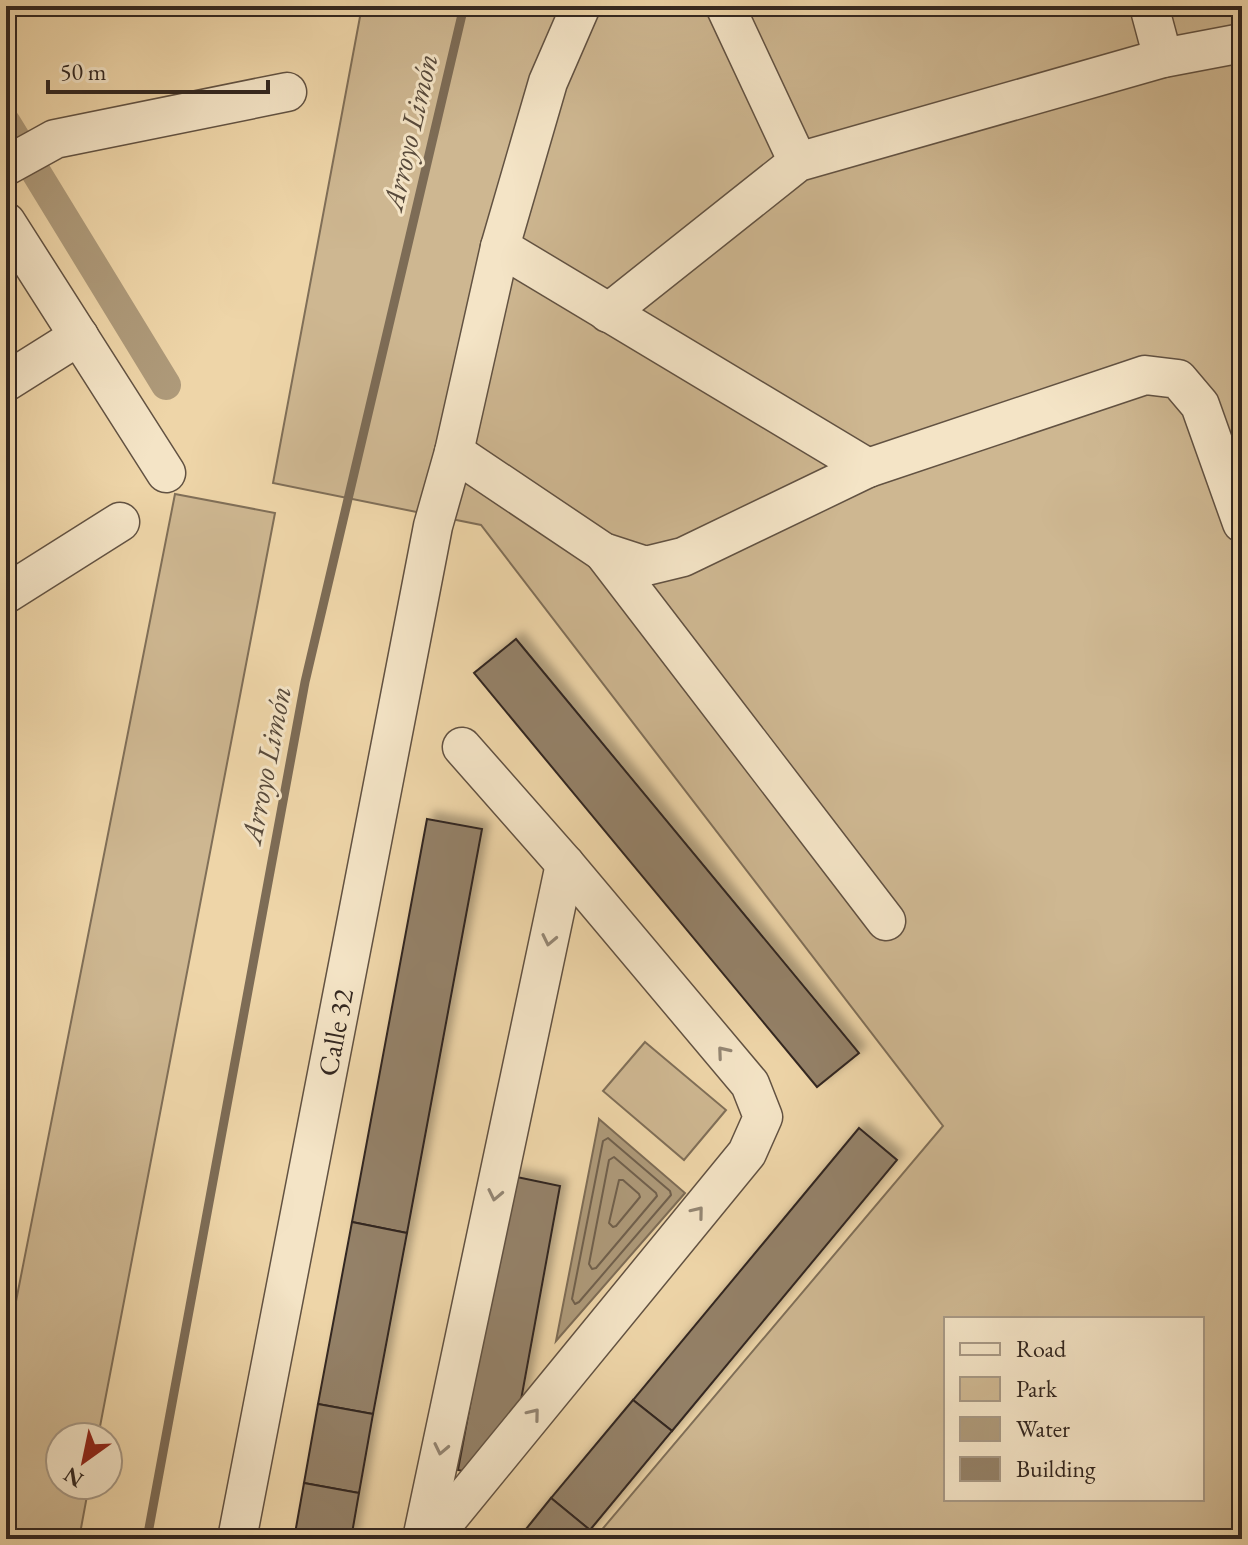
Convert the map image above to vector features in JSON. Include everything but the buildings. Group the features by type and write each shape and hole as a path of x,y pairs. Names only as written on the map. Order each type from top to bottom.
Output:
{"street":[{"name":"Calle 32","path":"237,1539 433,526 454,452 500,247 548,82 581,6"},
{"path":"725,6 798,162"},
{"path":"1149,6 1163,58"},
{"path":"608,313 798,162 1163,58 1242,43"},
{"path":"11,163 55,139 287,92"},
{"path":"6,222 166,473"},
{"path":"500,247 868,468"},
{"path":"6,382 79,336"},
{"path":"454,452 603,552 646,566 683,557 868,468 1145,375 1178,379 1200,405 1242,523"},
{"path":"6,594 120,522"},
{"path":"603,552 886,921"},
{"path":"431,1539 747,1153 763,1117 750,1084 462,747"},
{"path":"422,1539 565,864"}],"green space":[{"path":"362,6 1242,6 1242,1539 594,1539 943,1126 481,525 273,483"},
{"path":"175,494 275,513 101,1421 44,1421 44,1501 86,1501 79,1539 6,1539 6,1352"},
{"path":"645,1042 726,1110 684,1160 603,1091"}],"water":[{"path":"599,1120 685,1193 556,1341"}],"waterway":[{"name":"Arroyo Limón","path":"147,1539 305,682 464,6"},
{"path":"6,123 166,385"}]}
